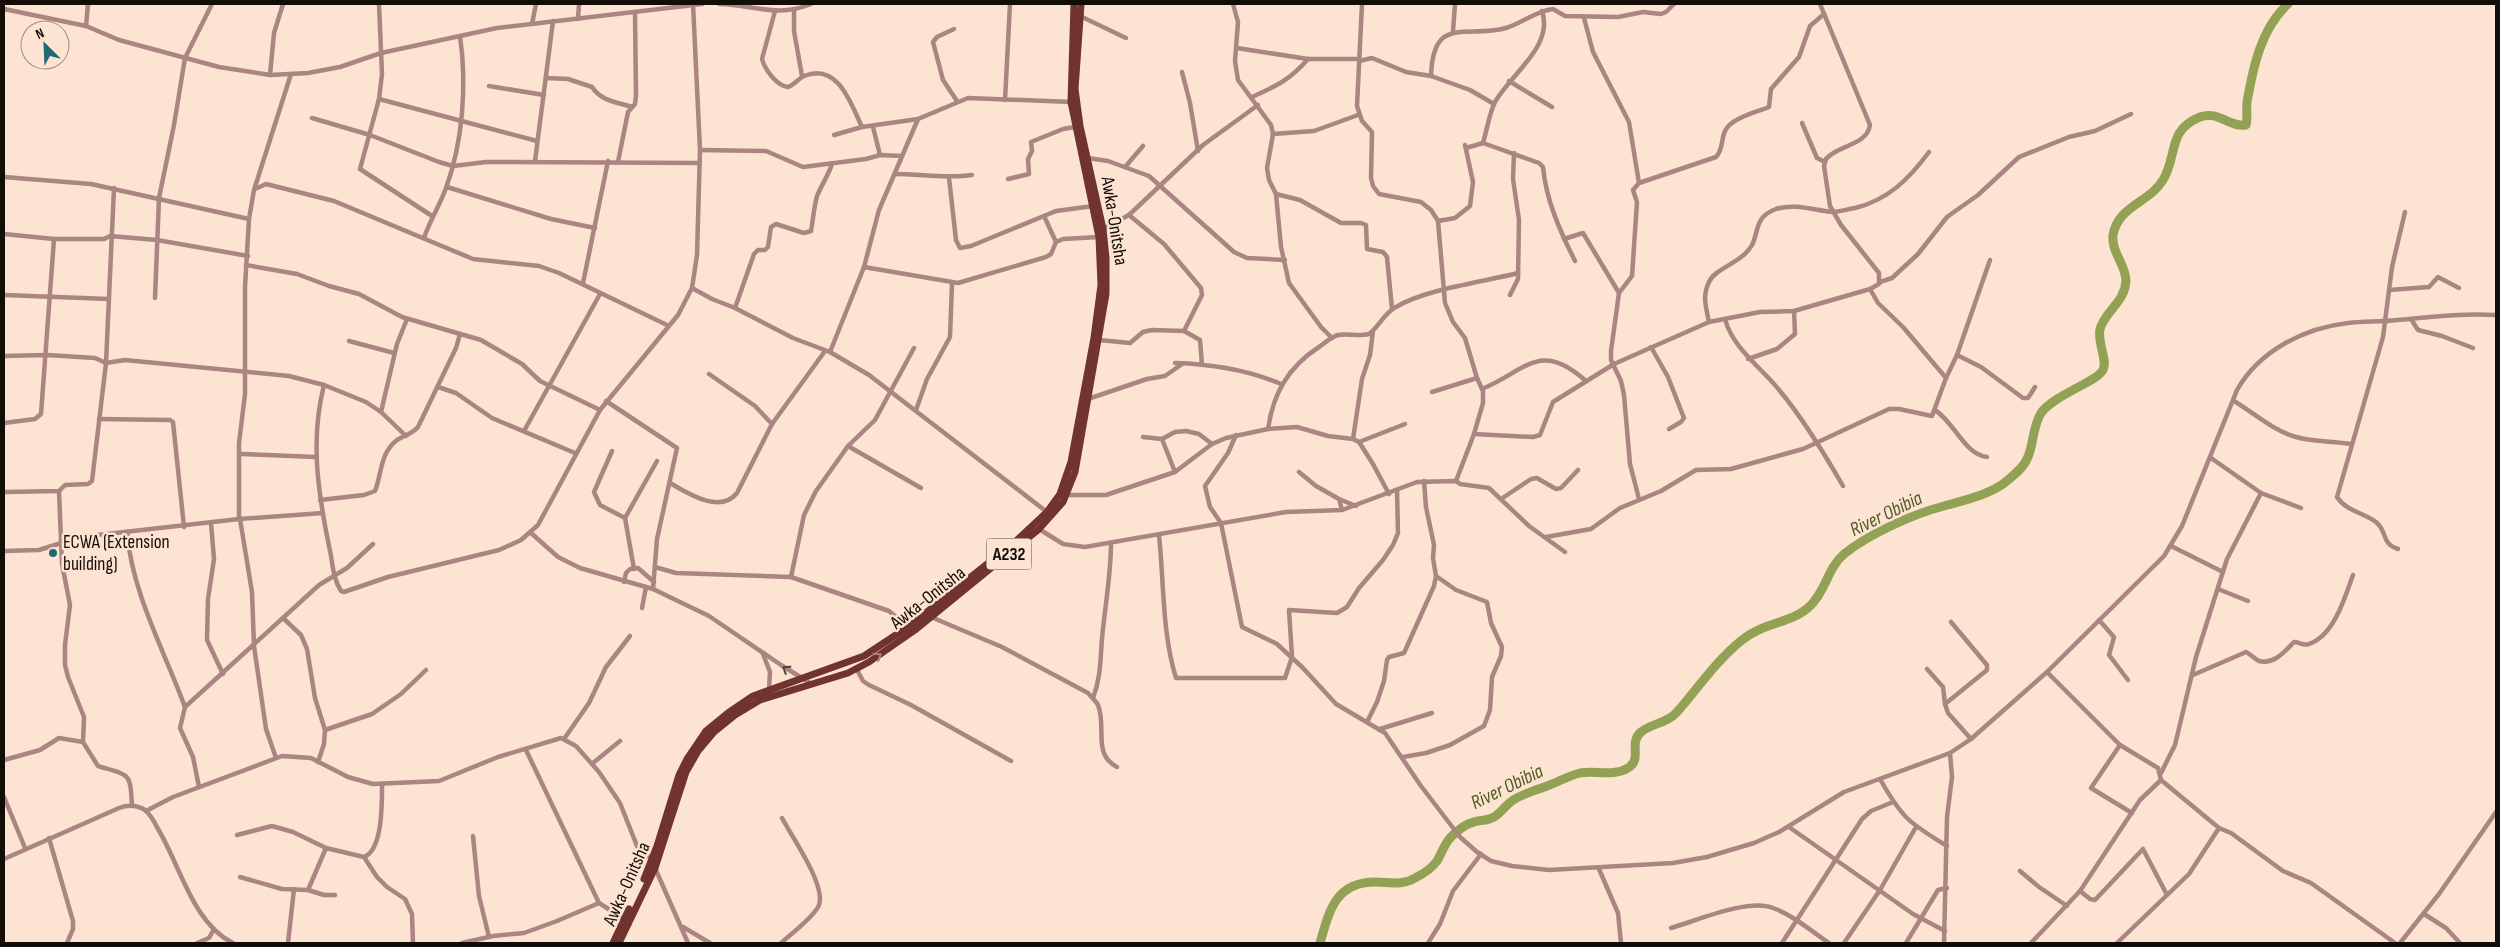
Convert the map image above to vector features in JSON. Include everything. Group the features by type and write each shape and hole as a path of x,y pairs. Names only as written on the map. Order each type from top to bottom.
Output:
{"main road":[{"name":"Awka-Onitsha","path":"613,943 652,860 683,764 706,731 742,702 864,656 908,627 1050,514 1060,494 1071,462 1099,301 1099,237 1075,127 1074,4"},
{"name":"Awka-Onitsha","path":"619,943 655,868 681,784 698,751 714,732 768,693 810,683 856,668 897,644 1038,529 1066,495 1078,460 1099,340 1106,276 1103,229 1074,102 1081,4"}],"street":[{"path":"86,26 88,4"},
{"path":"155,298 159,198 185,58 212,4"},
{"path":"270,75 274,33 283,4"},
{"path":"379,4 382,74 379,99 361,170 432,216"},
{"path":"532,24 536,4"},
{"path":"578,19 579,4"},
{"path":"5,7 86,26 119,40 219,67 270,75 340,67 382,53 497,28 702,4"},
{"path":"719,4 744,5 775,11 794,10 800,6 811,4"},
{"path":"1005,100 1006,44 1010,4"},
{"path":"1233,4 1238,22 1236,72 1242,86 1258,105 1271,125 1272,134 1267,168 1269,180 1276,194 1276,219 1293,290 1332,338"},
{"path":"1362,4 1358,115 1372,132 1371,178 1375,191 1379,194 1421,202 1431,210 1438,221 1443,291 1448,312 1469,347 1477,378 1482,389 1483,403 1474,434 1456,481"},
{"path":"1453,31 1454,4"},
{"path":"1556,11 1558,4"},
{"path":"1431,76 1433,54 1437,45 1453,31 1502,29 1542,11 1556,11 1566,16 1584,18 1618,17 1643,12 1661,14 1674,4"},
{"path":"1820,4 1870,125 1868,133 1864,137 1828,156 1825,162 1827,188 1832,212 1876,269 1880,282"},
{"path":"324,385 319,406 315,440 320,500 334,576 344,592 388,577 499,550 531,533 538,525 575,453 600,410 667,325 678,315 692,288 697,255 700,150 693,5"},
{"path":"794,10 794,31 802,76"},
{"path":"775,11 764,50 763,64 778,84 783,87 791,87 802,76 816,74 834,78 840,85 862,127"},
{"path":"1483,143 1494,104 1509,80 1535,52 1541,42 1545,27 1542,11"},
{"path":"618,162 628,112 636,96 635,13"},
{"path":"1639,499 1630,464 1624,395 1611,360 1611,345 1619,293 1632,276 1637,202 1633,190 1639,183 1716,157 1720,152 1725,132 1730,125 1769,106 1771,88 1799,57 1810,26 1824,14"},
{"path":"1080,16 1126,38"},
{"path":"1584,18 1593,52 1630,122 1639,183"},
{"path":"535,161 553,21"},
{"path":"954,29 937,37 933,42 943,80 957,101"},
{"path":"424,238 432,216 447,187 462,121 462,50 460,36"},
{"path":"1237,48 1308,59 1347,58 1359,60 1372,58 1406,72 1431,76 1470,90 1494,104"},
{"path":"1252,97 1287,80 1308,59"},
{"path":"1182,72 1190,103 1198,151"},
{"path":"276,758 266,729 254,646 252,592 240,519 240,443 246,371 244,341 249,219 254,190 291,74"},
{"path":"546,78 568,79 592,87 595,93 606,100 632,107"},
{"path":"1509,80 1552,107"},
{"path":"489,86 544,95"},
{"path":"834,135 862,127 873,127 918,119 968,98 1074,102"},
{"path":"379,99 537,141"},
{"path":"1103,229 1118,223 1130,215 1198,151 1258,105"},
{"path":"1474,434 1533,437 1540,434 1553,402 1614,364 1709,322 1760,312 1779,313 1794,311 1870,289 1880,282 1892,278 1918,254 1947,218 1978,195 2019,157 2069,137 2095,131 2132,114"},
{"path":"1272,134 1314,131 1358,115"},
{"path":"312,118 370,134 453,166 486,162 535,161 699,163"},
{"path":"670,483 702,500 731,501 737,493 772,424 828,351 864,267 879,210 918,119"},
{"path":"1802,123 1817,158 1825,162"},
{"path":"873,127 880,155"},
{"path":"1008,179 1029,174 1028,159 1032,151 1031,142 1063,129 1075,127"},
{"path":"1438,221 1455,218 1470,206 1473,182 1466,147 1483,143 1543,166 1544,182 1558,226 1575,261"},
{"path":"1125,167 1143,146"},
{"path":"700,150 741,149 766,151 803,167 866,159 880,155 902,156"},
{"path":"1709,322 1704,302 1709,282 1713,275 1732,265 1752,245 1756,227 1769,212 1784,207 1799,207 1832,212 1866,205 1891,193 1905,181 1929,152"},
{"path":"1510,295 1517,284 1518,273 1519,220 1513,179 1514,154"},
{"path":"1088,158 1108,161 1149,176 1214,232 1234,252 1247,258 1285,260"},
{"path":"583,283 608,162"},
{"path":"735,308 754,254 758,250 765,250 768,247 771,227 776,224 804,233 811,231 817,198 822,184 828,179 832,164"},
{"path":"895,174 934,174 949,178 972,175"},
{"path":"4,177 73,181 114,188 249,219"},
{"path":"949,178 956,240 960,248 971,246 1064,209 1093,206"},
{"path":"254,190 266,184 314,195 473,259 539,266 583,283 600,294 667,325"},
{"path":"447,187 551,219 595,228"},
{"path":"4,492 59,491 69,484 88,484 92,481 106,363 110,236 114,188"},
{"path":"1276,194 1300,200 1340,223 1361,222 1366,225 1367,249 1383,252 1387,257 1392,309"},
{"path":"2398,549 2387,543 2378,524 2348,508 2337,497 2383,338 2388,290 2405,212"},
{"path":"1130,215 1164,244 1201,288 1203,293 1184,331"},
{"path":"1044,216 1056,242"},
{"path":"1564,239 1584,233 1619,293"},
{"path":"4,234 54,239 104,239 110,236 157,240 248,256"},
{"path":"864,267 952,284 979,279 1046,257 1051,254 1056,242 1063,239 1099,237"},
{"path":"4,423 35,419 41,414 47,355 54,239"},
{"path":"1546,537 1591,529 1620,508 1661,491 1696,470 1731,469 1818,443 1889,409 1899,409 1929,416 1934,415 1990,260"},
{"path":"246,265 297,274 329,286 359,294 387,311 407,319 481,340 522,364 540,381 600,410"},
{"path":"1268,429 1271,410 1282,384 1301,359 1332,338 1339,335 1365,335 1373,331 1392,309 1410,301 1518,273"},
{"path":"2388,290 2426,288 2438,277 2459,288"},
{"path":"916,410 927,379 950,337 952,284"},
{"path":"692,288 712,299 735,308 770,328 828,351 891,390 1050,514"},
{"path":"1870,289 1878,302 1903,327 1946,378"},
{"path":"524,431 600,294"},
{"path":"4,295 108,300"},
{"path":"1748,358 1777,349 1795,334 1794,311"},
{"path":"1236,435 1228,453 1205,486 1210,507 1221,523 1242,627 1277,644 1292,657 1336,704 1380,729 1403,757 1420,786 1460,837 1491,861 1512,866 1549,870 1598,869 1673,863 1707,857 1754,843 1789,827 1829,799 1880,778 1950,753 1971,739 2047,672 2098,620 2135,587 2171,546 2211,458 2244,378 2262,359 2276,348 2327,327 2347,323 2384,322 2454,315 2496,315"},
{"path":"381,412 394,353 407,319"},
{"path":"1725,319 1729,330 1748,358 1779,389 1818,443 1843,486"},
{"path":"2412,319 2418,330 2442,336 2473,348"},
{"path":"1099,340 1130,343 1143,332 1184,331 1200,340 1202,366"},
{"path":"1353,439 1362,379 1370,355 1373,331"},
{"path":"320,500 364,495 375,491 380,466 386,454 397,440 412,433 418,427 456,348 460,334"},
{"path":"349,341 394,353"},
{"path":"1651,347 1668,377 1684,418 1682,422 1669,429"},
{"path":"791,577 804,515 816,491 848,446 876,420 914,348"},
{"path":"4,356 47,355 95,358 106,363 125,360 289,376 324,385 366,402 381,412 406,436"},
{"path":"1957,355 1981,367 2022,398 2028,398 2035,387"},
{"path":"1482,389 1496,384 1522,366 1538,361 1562,362 1586,381"},
{"path":"1175,363 1260,375 1282,384"},
{"path":"1088,399 1147,379 1165,376 1182,364"},
{"path":"710,374 755,406 772,424"},
{"path":"1432,392 1477,378"},
{"path":"438,386 456,393 492,418 575,453"},
{"path":"606,401 675,446 677,451 663,505 653,590"},
{"path":"2234,401 2290,435 2314,442 2351,444"},
{"path":"1935,410 1947,419 1974,453 1987,457"},
{"path":"100,419 170,420 173,422 184,526"},
{"path":"1359,442 1405,424"},
{"path":"1066,495 1106,495 1175,472 1212,444 1236,435 1268,429 1297,427 1328,436 1353,439 1359,442 1374,464 1389,494"},
{"path":"1143,437 1162,439 1175,432 1186,431 1199,434 1212,444"},
{"path":"1162,439 1175,472"},
{"path":"848,446 921,488"},
{"path":"612,451 594,492 600,505 625,518"},
{"path":"241,454 316,457"},
{"path":"2211,458 2261,493 2301,508"},
{"path":"634,569 625,518 657,461"},
{"path":"1501,499 1537,478 1556,489 1561,488 1578,470"},
{"path":"1299,472 1316,486 1356,506"},
{"path":"1367,722 1382,688 1387,660 1389,657 1404,654 1416,629 1436,576 1433,558 1434,545 1426,507 1424,481"},
{"path":"1038,529 1054,541 1069,546 1085,547 1305,510 1342,510 1424,481 1456,481 1460,484 1489,488 1529,526 1565,552"},
{"path":"1159,535 1166,619 1172,665 1176,678 1285,678 1292,657 1289,610 1337,613 1347,607 1359,588 1393,545 1398,533 1397,490"},
{"path":"59,491 62,564 70,605 65,645 65,665 84,717 83,742 98,766 126,775 130,780 132,806"},
{"path":"2160,773 2175,746 2198,648 2232,546 2261,493"},
{"path":"1339,499 1342,510"},
{"path":"4,551 24,552 61,544 74,538 240,519 323,513"},
{"path":"211,522 214,559 208,599 207,640 223,674"},
{"path":"127,532 128,554 135,581 185,707 180,728 193,757 199,788"},
{"path":"531,533 558,557 580,568 646,587 722,623 763,653 810,683"},
{"path":"1093,698 1102,666 1103,630 1110,578 1111,543"},
{"path":"185,707 319,585 334,576 373,544"},
{"path":"2171,546 2223,572"},
{"path":"655,567 676,573 791,577 890,611 908,627"},
{"path":"624,582 626,573 638,568 654,582"},
{"path":"2193,675 2246,652 2260,661 2270,661 2280,657 2294,642 2306,645 2312,642 2334,622 2353,575"},
{"path":"1403,757 1450,745 1484,726 1490,710 1492,677 1501,656 1502,647 1491,622 1487,602 1456,590 1436,576"},
{"path":"642,608 646,587"},
{"path":"2218,589 2248,601"},
{"path":"931,617 952,628 975,634 1030,661 1078,687 1093,698 1098,705 1100,713 1104,754 1110,763 1118,767"},
{"path":"284,618 304,640 315,698 325,730 324,744 318,762"},
{"path":"2098,620 2114,637 2109,655 2128,680"},
{"path":"1945,704 1987,670 1985,660 1951,622"},
{"path":"564,739 589,703 606,667 630,636"},
{"path":"763,653 770,672 768,693"},
{"path":"856,668 863,680 869,685 911,705 1011,761"},
{"path":"1928,669 1943,687 1948,712 1971,739"},
{"path":"325,730 372,714 401,694 426,670"},
{"path":"2047,672 2120,745 2158,768 2161,780 2219,828 2231,833 2283,871 2310,883 2395,943"},
{"path":"1380,729 1432,712"},
{"path":"4,760 40,750 59,738 83,742"},
{"path":"146,811 158,803 282,756 311,758 348,777 382,784 439,781 498,757 526,750 553,739 564,739 576,746 592,763 620,803 637,846 652,860"},
{"path":"592,763 620,741"},
{"path":"2120,745 2091,788 2132,813"},
{"path":"526,750 599,903 624,919"},
{"path":"1944,943 1947,846 1952,777 1950,753"},
{"path":"1880,778 1893,802 1904,817 1916,827 1947,846"},
{"path":"2032,943 2080,891 2140,800 2161,780"},
{"path":"364,857 372,850 381,820 382,784"},
{"path":"4,797 25,848"},
{"path":"1782,943 1866,814 1893,802"},
{"path":"4,859 25,848 119,808 132,806 146,811 163,837 195,903 224,939 233,943"},
{"path":"2400,943 2424,914 2496,812"},
{"path":"781,943 816,910 821,896 816,880 782,818"},
{"path":"237,835 272,826 293,832 326,848 364,857 377,877 387,887 405,899 412,914 413,943"},
{"path":"1789,827 1913,914 1945,931"},
{"path":"1844,943 1880,890 1916,827"},
{"path":"2117,943 2166,893 2189,874 2219,828"},
{"path":"473,836 480,896 488,937"},
{"path":"49,838 73,921 73,929 67,943"},
{"path":"308,890 326,848"},
{"path":"2080,891 2090,899 2096,900 2143,849 2166,893"},
{"path":"1428,943 1440,924 1453,891 1481,854"},
{"path":"655,868 667,898 683,927 688,943"},
{"path":"1598,869 1618,913 1622,943"},
{"path":"2020,871 2067,906"},
{"path":"240,877 282,888 308,890 324,896 336,895"},
{"path":"1906,943 1938,890 1947,888"},
{"path":"288,943 294,889"},
{"path":"462,943 524,932 563,919 599,903"},
{"path":"1671,928 1723,912 1760,905 1772,907 1829,943"},
{"path":"2424,914 2446,928 2460,943"},
{"path":"683,927 710,943"},
{"path":"197,943 209,938 214,928"}],"waterway":[{"name":"River Obibia","path":"1320,943 1331,910 1342,893 1351,887 1362,883 1400,883 1424,873 1437,861 1449,840 1464,826 1494,817 1509,803 1527,793 1580,773 1610,773 1628,768 1635,760 1637,736 1641,732 1673,716 1716,665 1742,640 1760,629 1795,616 1810,606 1820,594 1838,560 1854,547 1878,532 1905,519 1989,492 2003,484 2016,473 2023,466 2029,454 2041,413 2055,400 2093,379 2103,370 2104,361 2099,334 2100,329 2106,317 2119,301 2126,281 2124,269 2114,247 2113,235 2116,225 2121,217 2150,194 2163,180 2168,171 2178,136 2182,129 2190,122 2206,115 2218,117 2235,124 2246,125 2247,102 2255,62 2271,25 2288,4"}],"place":[{"name":"ECWA (Extension building)","path":"53,553"}]}
